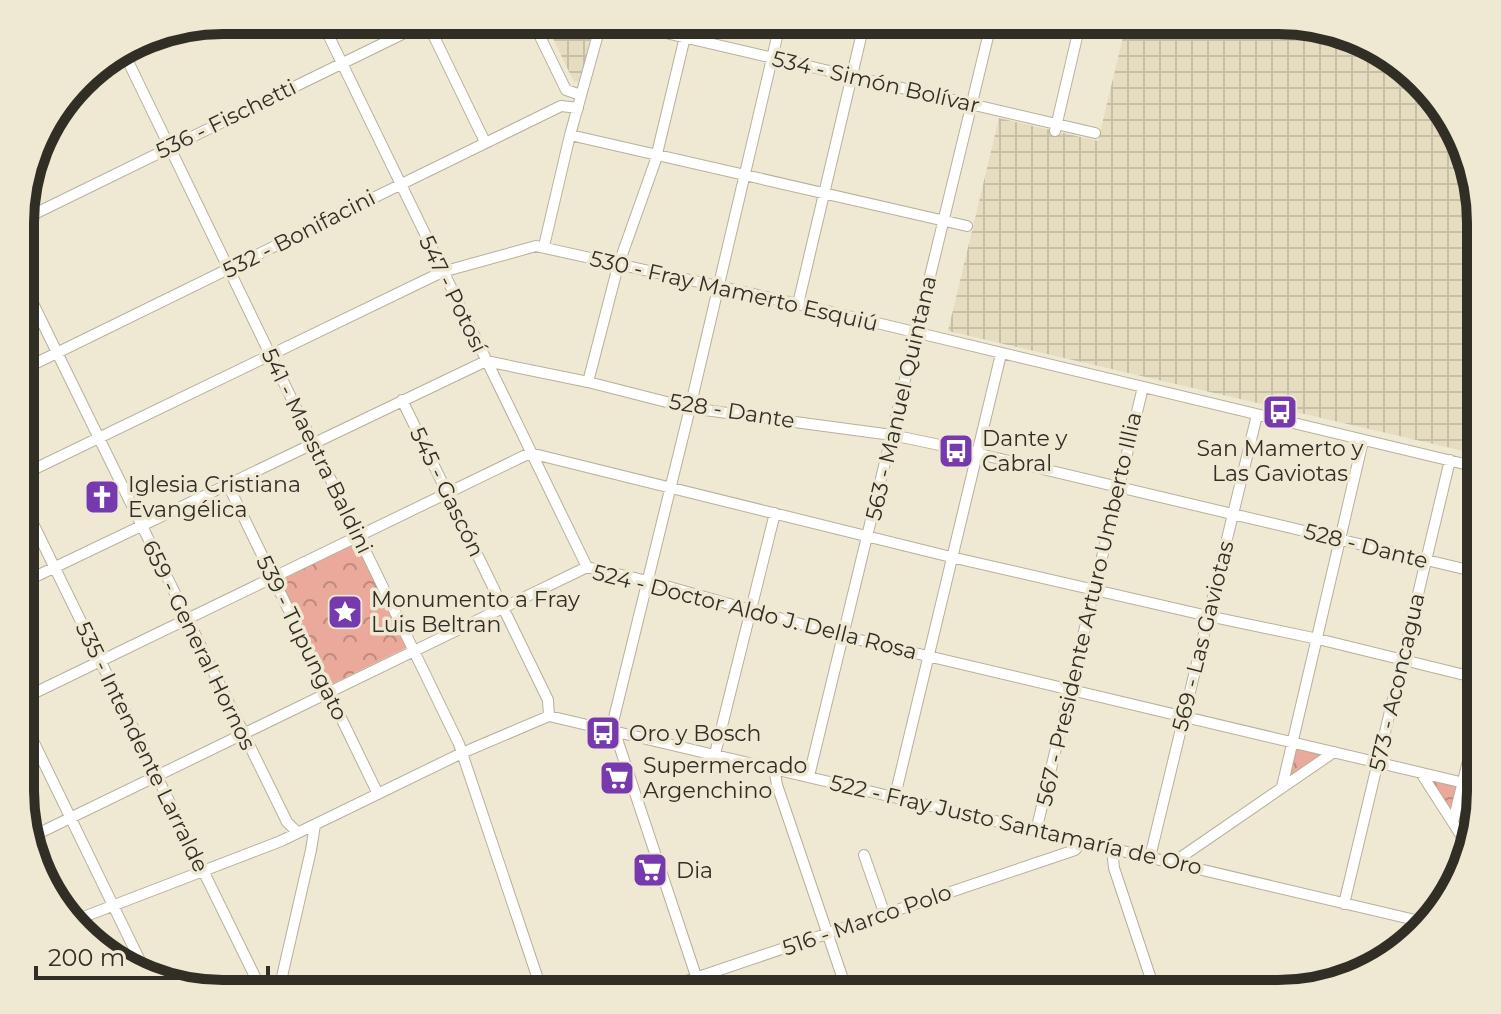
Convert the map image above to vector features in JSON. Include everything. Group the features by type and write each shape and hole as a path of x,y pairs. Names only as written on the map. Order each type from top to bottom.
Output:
{"street":[{"name":"547 - Potosí","path":"328,34 587,567"},
{"name":"536 - Fischetti","path":"35,214 401,34"},
{"path":"434,34 485,142"},
{"path":"539,34 566,90 581,95"},
{"path":"544,246 598,34"},
{"name":"534 - Simón Bolívar","path":"668,34 1056,127 1095,133"},
{"path":"588,382 618,266 658,153 686,34"},
{"path":"697,980 613,722 778,34"},
{"path":"798,304 862,34"},
{"name":"563 - Manuel Quintana","path":"809,776 989,34"},
{"path":"1056,127 1078,34"},
{"name":"541 - Maestra Baldini","path":"127,60 462,753 538,980"},
{"name":"532 - Bonifacini","path":"34,364 561,106 578,108"},
{"path":"570,135 967,226"},
{"name":"530 - Fray Mamerto Esquiú","path":"34,469 442,272 529,247 544,246 618,266 798,304 1467,464"},
{"name":"659 - General Hornos","path":"34,306 242,733 287,822 297,832"},
{"path":"895,796 1001,354"},
{"path":"34,577 486,361"},
{"name":"528 - Dante","path":"486,361 588,382 690,408 892,435 977,453 1467,570"},
{"name":"567 - Presidente Arturo Umberto Illia","path":"1036,831 1143,387"},
{"name":"545 - Gascón","path":"402,400 548,700 549,716"},
{"name":"569 - Las Gaviotas","path":"1150,857 1257,415"},
{"path":"1282,787 1363,441"},
{"path":"34,693 530,453 951,557 1467,676"},
{"name":"573 - Aconcagua","path":"1344,904 1450,460"},
{"name":"539 - Tupungato","path":"227,483 378,794"},
{"path":"715,754 775,513"},
{"name":"535 - Intendente Larralde","path":"34,525 255,980"},
{"name":"524 - Doctor Aldo J. Della Rosa","path":"39,833 587,567 843,636 1467,784"},
{"path":"82,918 315,825 462,753 549,716"},
{"name":"522 - Fray Justo Santamaría de Oro","path":"549,716 1416,920"},
{"path":"34,742 140,960"},
{"path":"1174,862 1334,752"},
{"path":"1453,822 1467,766"},
{"path":"774,768 777,785 843,980"},
{"path":"1421,773 1461,835"},
{"path":"281,980 315,825"},
{"name":"516 - Marco Polo","path":"688,980 1075,850 1082,842"},
{"path":"1112,849 1114,868 1151,980"},
{"path":"864,855 885,915"}],"shaded area":[{"path":"551,34 592,34 580,81 574,82"},
{"path":"1124,34 1290,34 1327,40 1372,59 1412,89 1435,118 1453,151 1467,211 1467,452 948,331 999,118 1098,141"}],"green space":[{"path":"358,542 410,646 330,685 279,581"},
{"path":"1296,746 1327,752 1287,778"},
{"path":"1431,780 1459,785 1453,812"}],"place":[{"name":"San Mamerto y Las Gaviotas","path":"1280,412"},
{"name":"Dante y Cabral","path":"956,451"},
{"name":"Iglesia Cristiana Evangélica","path":"102,497"},
{"name":"Monumento a Fray Luis Beltran","path":"345,612"},
{"name":"Oro y Bosch","path":"603,733"},
{"name":"Supermercado Argenchino","path":"617,778"},
{"name":"Dia","path":"650,870"}]}
